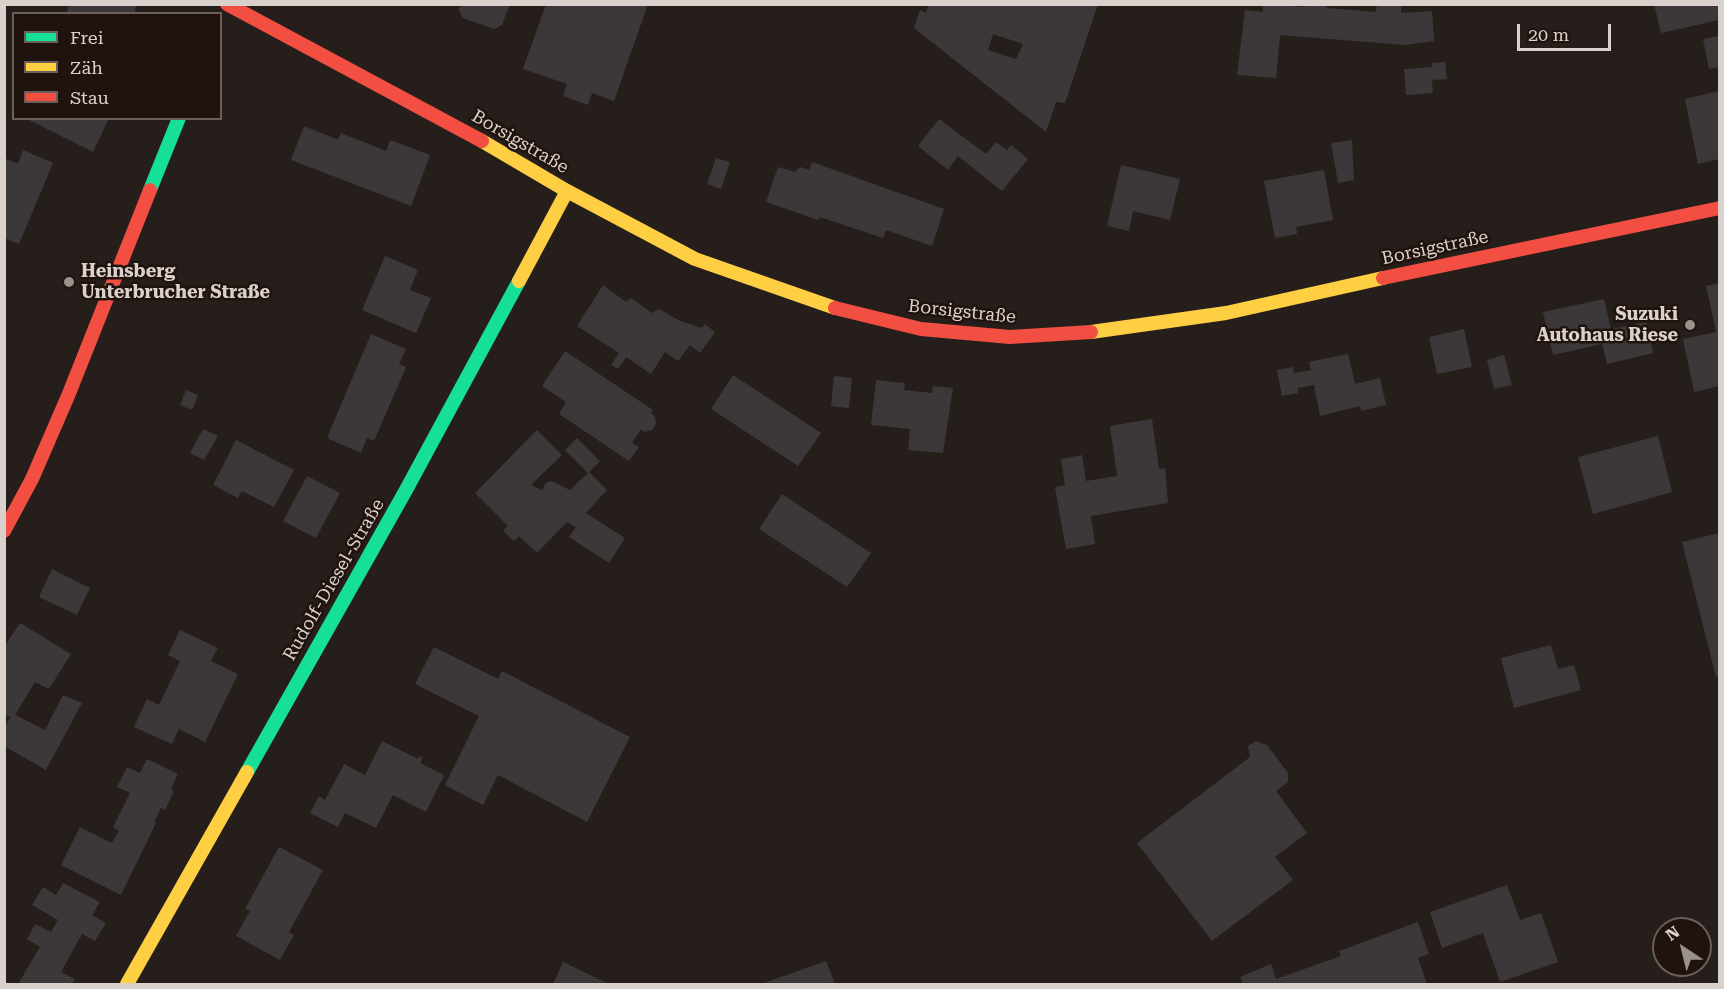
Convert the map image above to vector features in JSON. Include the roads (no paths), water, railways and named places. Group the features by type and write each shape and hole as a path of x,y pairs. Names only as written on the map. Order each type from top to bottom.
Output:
{"street":[{"name":"Borsigstraße","path":"225,4 473,135 567,190 695,259 822,305 921,329 1010,337 1109,331 1226,313 1479,256 1719,208"},
{"path":"4,531 32,479 68,396 178,120"},
{"name":"Rudolf-Diesel-Straße","path":"127,984 406,490 567,190"}],"place":[{"name":"Heinsberg Unterbrucher Straße","path":"69,282"},
{"name":"Suzuki Autohaus Riese","path":"1690,325"}]}
